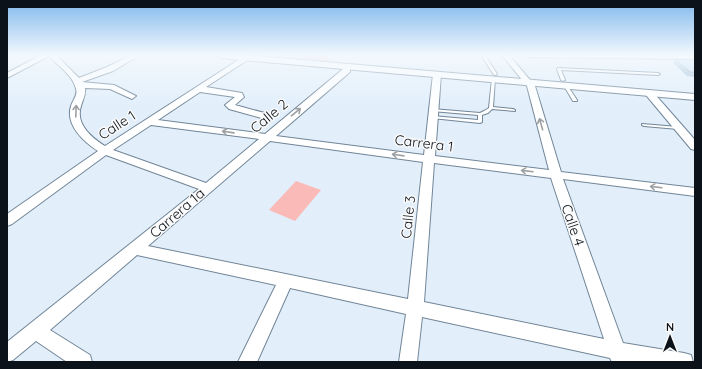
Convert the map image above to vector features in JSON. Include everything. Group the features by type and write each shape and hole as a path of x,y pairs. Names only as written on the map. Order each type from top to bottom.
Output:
{"street":[{"path":"68,72 78,83 111,86 132,96"},
{"path":"78,83 103,72"},
{"name":"Calle 1","path":"7,221 105,151 224,72"},
{"name":"Calle 2","path":"208,188 344,72"},
{"path":"424,72 494,77"},
{"path":"449,72 523,80 695,91"},
{"path":"515,72 523,80"},
{"path":"518,72 523,80"},
{"name":"Calle 3","path":"408,362 430,160 432,113 437,74"},
{"name":"Calle 4","path":"523,80 620,356"},
{"name":"Carrera 1a","path":"78,83 82,91 74,112 78,127 96,146 105,151 208,188"},
{"path":"564,83 695,97"},
{"path":"199,89 239,95 240,96 230,105 232,107 269,117"},
{"path":"649,93 695,147"},
{"name":"Carrera 1","path":"150,122 430,160 695,192"},
{"name":"Carrera 1a","path":"7,354 208,188"},
{"path":"135,249 285,282 415,307 620,356 684,362"},
{"path":"248,362 285,282"},
{"path":"35,330 83,362"}],"lane":[{"path":"432,113 480,114 486,112 490,108 494,77 492,72"},
{"path":"560,72 564,83 574,100"},
{"path":"623,72 658,74"},
{"path":"490,108 513,110"},
{"path":"432,113 480,122 480,114"},
{"path":"644,124 678,128"}],"shaded area":[{"path":"296,181 321,190 295,221 269,210"}]}
